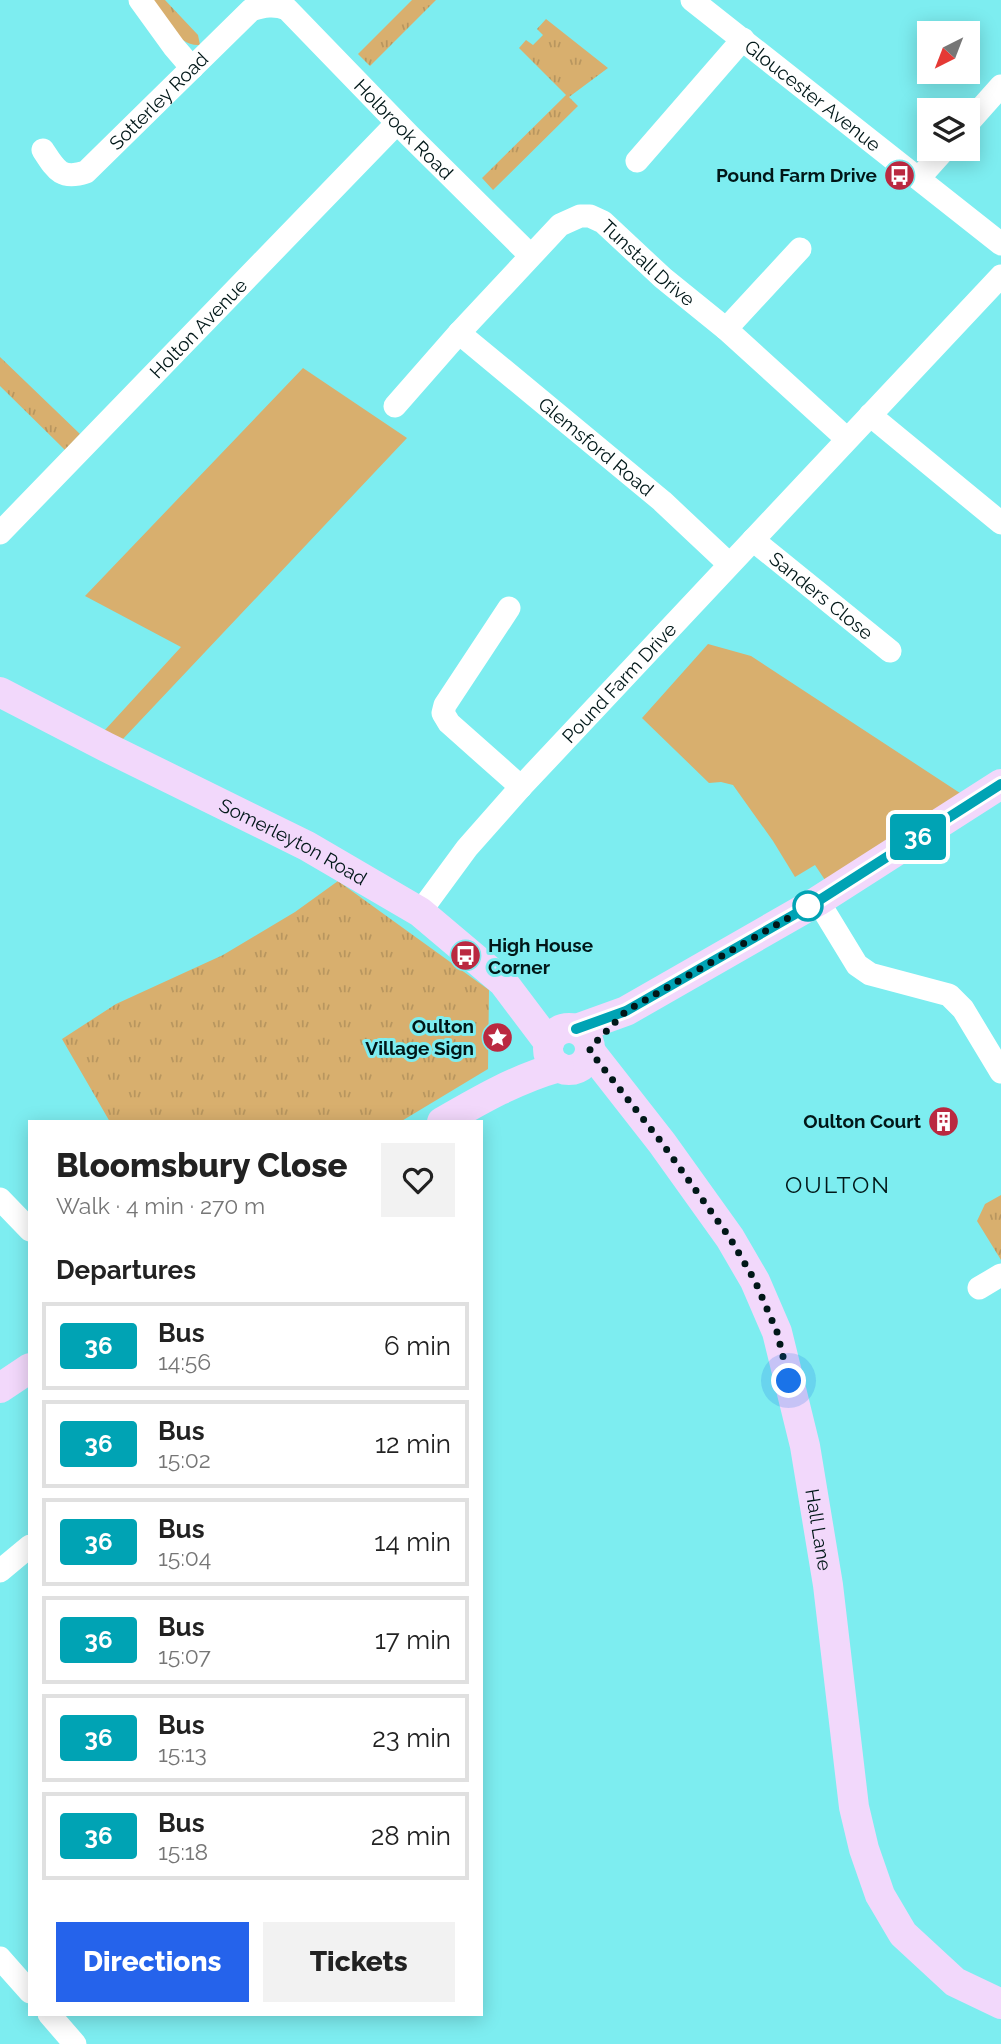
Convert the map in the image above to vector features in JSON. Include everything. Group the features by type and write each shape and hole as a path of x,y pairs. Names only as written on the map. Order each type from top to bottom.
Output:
{"main road":[{"name":"Somerleyton Road","path":"0,692 307,846 420,912 503,982 569,1048"},
{"path":"446,1120 569,1048 626,1011 818,901 1001,784"},
{"name":"Hall Lane","path":"569,1048 662,1143 730,1238 755,1281 777,1332 806,1446 824,1560 854,1807 864,1849 880,1895 903,1934 955,1982 1001,2004"},
{"path":"0,1388 28,1369"}],"street":[{"path":"141,0 192,68"},
{"name":"Gloucester Avenue","path":"692,0 1001,244"},
{"name":"Sotterley Road","path":"43,150 56,169 65,175 86,172 251,10 278,5"},
{"name":"Holbrook Road","path":"278,5 287,9 530,255"},
{"path":"637,161 743,39"},
{"path":"980,110 1001,86"},
{"name":"Holton Avenue","path":"0,533 397,122"},
{"path":"919,178 934,161"},
{"name":"Tunstall Drive","path":"395,405 530,255 560,225 580,216 603,222 847,439"},
{"path":"726,330 800,249"},
{"name":"Pound Farm Drive","path":"420,912 467,848 521,787 1001,276"},
{"name":"Glemsford Road","path":"459,332 662,501 729,565"},
{"path":"870,415 1001,523"},
{"name":"Sanders Close","path":"753,540 890,651"},
{"path":"509,608 445,705 443,713 449,723 521,787"},
{"path":"818,901 858,965 870,974 948,995 963,1009 1001,1072"},
{"path":"0,1199 28,1228"},
{"path":"979,1288 1001,1275"},
{"path":"0,1571 28,1548"},
{"path":"0,1958 28,1990"},
{"path":"51,2016 75,2044"}],"green space":[{"path":"152,0 165,0 198,35 200,45 184,41 178,36"},
{"path":"412,0 436,0 370,66 358,54"},
{"path":"546,19 608,68 569,97 578,106 493,190 482,178 566,95 519,48 526,40 533,45 543,35 537,29"},
{"path":"0,357 80,434 65,450 0,386"},
{"path":"303,368 407,438 122,740 104,731 181,647 85,596"},
{"path":"708,644 751,656 963,795 825,880 815,865 795,877 733,785 709,783 642,718"},
{"path":"338,881 489,990 488,1069 403,1120 109,1120 62,1039 116,1004 223,955 295,912"},
{"path":"1001,1195 1001,1260 977,1221 985,1204"}],"bus line":[{"name":"36","path":"576,1029 626,1011 818,901 1001,784"}],"place":[{"name":"Pound Farm Drive","path":"900,175"},
{"name":"High House Corner","path":"465,956"},
{"name":"Oulton Village Sign","path":"497,1037"},
{"name":"Oulton Court","path":"944,1121"}],"district":[{"name":"OULTON","path":"838,1185"}],"route":[{"path":"789,1381 777,1332 755,1281 730,1238 590,1048 626,1011 818,901 808,906"}]}
